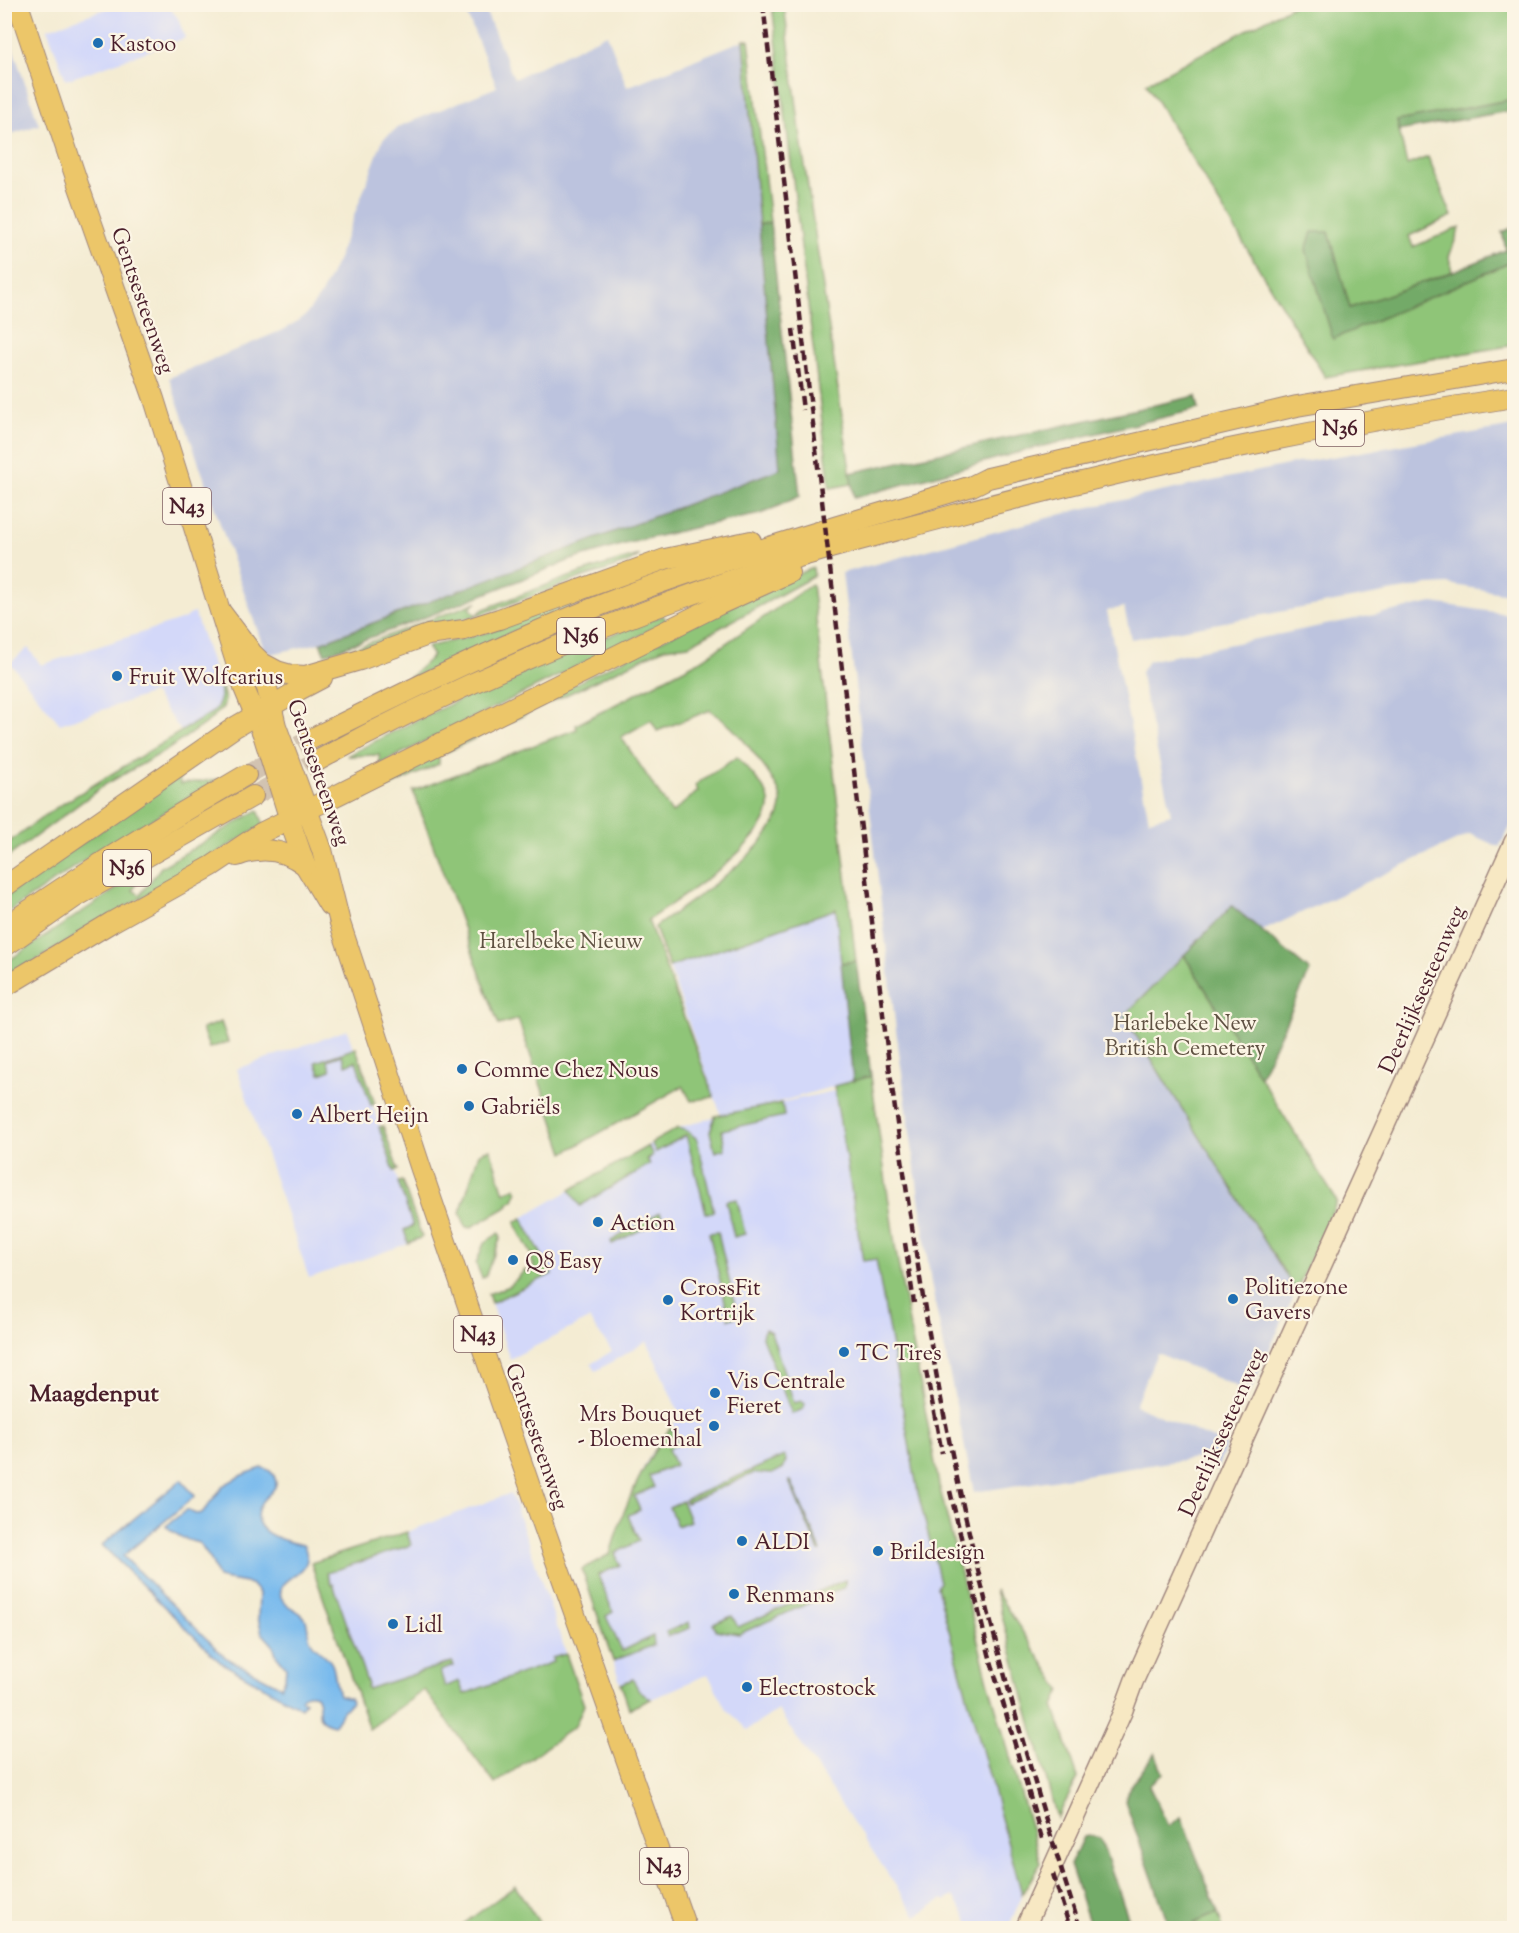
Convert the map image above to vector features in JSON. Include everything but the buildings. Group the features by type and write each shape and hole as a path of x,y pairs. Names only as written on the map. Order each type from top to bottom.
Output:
{"main road":[{"name":"Gentsesteenweg","path":"18,4 79,187 154,399 244,688 276,726 298,815 305,865 340,924"},
{"name":"N36","path":"311,739 539,631 666,581 752,552 972,486 988,478 1297,406 1515,369"},
{"name":"N36","path":"317,761 374,729 546,650 663,605 794,559 1029,495 1166,463 1333,430 1515,398"},
{"path":"250,651 269,668 291,675 305,676 428,636 464,630 499,619 665,558 754,540 971,477 988,478"},
{"path":"4,987 112,922 212,866 261,833 718,605 857,542"},
{"name":"Gentsesteenweg","path":"221,612 250,651 267,688 263,711"},
{"path":"4,887 263,711 299,690 360,660"},
{"name":"N36","path":"4,927 165,822 246,775"},
{"name":"N36","path":"4,946 74,898 253,796"},
{"name":"Gentsesteenweg","path":"298,815 322,850 340,924 421,1169 539,1513 686,1929"},
{"name":"Deerlijksesteenweg","path":"1025,1929 1123,1711 1134,1681 1515,841"},
{"path":"212,866 252,850 265,849 290,855 305,865"}],"shaded area":[{"path":"117,5 167,5 178,18 185,38 66,80 47,29"},
{"path":"463,5 483,5 514,79 607,34 627,87 744,40 780,469 320,643 271,654 264,649 169,378 287,328 304,317 320,296 337,261 383,139 400,126 497,87"},
{"path":"4,22 39,125 5,136 4,136"},
{"path":"1514,426 1514,595 1448,584 1428,585 1131,639 1124,607 1107,611 1149,820 1171,814 1143,687 1141,672 1148,661 1433,603 1514,615 1514,820 1499,847 1470,834 1262,931 1232,906 1125,1016 1296,1291 1250,1392 1157,1353 1135,1405 1227,1445 1216,1471 1195,1458 974,1492 931,1284 896,1030 842,573 1081,509 1297,463"},
{"path":"194,612 217,678 221,703 213,712 181,731 153,693 60,724 10,663 28,648 41,665 184,619"},
{"path":"836,909 853,1081 761,1107 834,1091 863,1261 876,1258 918,1493 940,1582 937,1588 1022,1896 1008,1928 973,1928 953,1896 945,1901 943,1899 916,1916 778,1710 747,1730 725,1707 708,1674 629,1709 582,1569 610,1554 624,1511 645,1464 680,1416 647,1341 596,1371 591,1364 612,1351 589,1319 510,1359 491,1303 552,1274 522,1218 678,1128 721,1115 669,967"},
{"path":"347,1030 418,1240 309,1278 237,1069"},
{"path":"511,1493 584,1705 575,1726 495,1784 424,1690 369,1729 311,1563 407,1532"}],"green space":[{"path":"772,5 784,5 802,146 852,484 830,488"},
{"path":"1294,5 1514,5 1514,99 1397,121 1407,165 1428,157 1452,216 1409,236 1413,247 1460,227 1449,257 1452,272 1349,309 1329,232 1333,338 1514,261 1514,345 1325,377 1146,83"},
{"path":"744,40 749,40 770,222 759,225"},
{"path":"1514,99 1514,110 1399,131 1397,121"},
{"path":"770,222 800,496 761,514 625,544 571,560 325,654 320,643 780,469 759,225"},
{"path":"1514,227 1514,261 1333,339 1306,250 1312,232 1329,232 1350,308 1452,272 1506,250 1502,232"},
{"path":"1196,396 1199,409 1031,449 854,498 850,473"},
{"path":"640,555 629,562 476,616 419,628 310,668 312,664 477,602 470,608 476,615 484,609 561,580"},
{"path":"813,568 814,576 689,645 664,648 447,752 439,753 439,764 343,808 342,801 773,584"},
{"path":"646,572 649,577 528,625 409,678 433,656 427,647 488,632"},
{"name":"Harelbeke Nieuw","path":"812,584 856,961 841,963 836,909 669,967 655,927 710,888 752,852 768,834 778,816 781,799 769,774 747,744 710,710 657,731 651,720 621,737 672,813 698,791 695,785 737,757 767,796 769,801 767,816 757,833 722,867 648,920 714,1097 691,1101 683,1086 564,1153 518,1019 499,1025 413,791 577,729 576,725 703,659"},
{"path":"663,615 667,622 380,764 379,755 347,756 502,680"},
{"path":"217,678 219,678 225,699 223,707 210,720 167,750 106,784 5,859 5,845 54,809 213,712 221,696"},
{"path":"179,775 180,784 219,779 90,857 5,914 5,896"},
{"path":"258,810 264,825 5,979 5,963 145,870 133,890 140,895 161,867"},
{"path":"1232,906 1310,971 1260,1077 1184,955"},
{"name":"Harlebeke New British Cemetery","path":"1184,955 1337,1201 1296,1291 1124,1016"},
{"path":"856,961 871,1076 853,1081 841,963"},
{"path":"221,1022 228,1042 209,1048 202,1029"},
{"path":"356,1048 375,1104 371,1105 356,1061 346,1065 342,1055 327,1060 331,1070 320,1074 316,1062"},
{"path":"871,1076 896,1252 939,1485 988,1681 1041,1863 1022,1894 937,1587 940,1582 918,1493 876,1259 863,1261 834,1086"},
{"path":"782,1103 784,1116 722,1130 725,1149 715,1152 710,1132 715,1116"},
{"path":"383,1126 398,1170 394,1171 379,1127"},
{"path":"678,1128 687,1131 697,1139 714,1212 706,1213 686,1135 656,1152 651,1143"},
{"path":"648,1146 653,1155 647,1159 650,1164 580,1206 570,1190"},
{"path":"490,1149 504,1193 516,1187 517,1193 514,1200 508,1204 509,1206 470,1228 466,1227 460,1213 479,1153"},
{"path":"402,1181 422,1237 408,1243 404,1230 413,1226 398,1182"},
{"path":"737,1199 745,1234 734,1237 726,1201"},
{"path":"660,1212 663,1219 612,1244 611,1241"},
{"path":"522,1218 552,1274 491,1303 488,1294 510,1286 525,1270 529,1273 534,1266 531,1260 533,1257 516,1226 516,1222"},
{"path":"718,1232 737,1314 729,1319 709,1233"},
{"path":"499,1233 501,1237 485,1277 482,1278 476,1264 484,1243"},
{"path":"765,1329 771,1332 794,1403 801,1401 805,1404 803,1409 792,1414 762,1337"},
{"path":"671,1427 678,1444 668,1449 675,1465 649,1476 654,1487 634,1496 640,1510 628,1515 639,1541 615,1553 620,1565 598,1575 613,1612 606,1616 622,1651 653,1636 654,1645 613,1661 582,1569 610,1554 635,1488 651,1456"},
{"path":"784,1456 786,1460 784,1468 772,1474 754,1473 686,1503 684,1500"},
{"path":"789,1481 791,1481 821,1551 819,1551"},
{"path":"682,1501 690,1521 677,1526 669,1507"},
{"path":"407,1532 411,1545 327,1573 331,1585 333,1584 368,1689 452,1662 454,1666 440,1671 445,1687 459,1681 464,1694 553,1662 552,1658 566,1654 584,1705 575,1726 495,1784 424,1690 369,1729 311,1563"},
{"path":"845,1580 845,1587 739,1634 716,1630 713,1624 732,1616 738,1627"},
{"path":"995,1590 1061,1690 1054,1706 1078,1778 1057,1818"},
{"path":"689,1622 690,1628 668,1636 666,1632"},
{"path":"633,1679 638,1689 651,1699 629,1709 621,1684"},
{"path":"1155,1753 1163,1773 1149,1786 1168,1826 1181,1817 1218,1913 1194,1923 1196,1928 1170,1928 1125,1801 1128,1790"},
{"path":"1083,1837 1100,1838 1132,1928 1091,1928 1070,1865"},
{"path":"515,1886 543,1928 458,1928"},
{"path":"1218,1913 1223,1928 1196,1928 1194,1923"}],"water":[{"path":"262,1468 272,1474 276,1485 261,1503 257,1513 258,1521 262,1528 277,1538 303,1545 307,1557 303,1569 283,1585 281,1597 286,1604 305,1618 310,1640 332,1664 339,1695 350,1698 352,1701 334,1725 326,1723 320,1717 316,1695 304,1696 301,1699 305,1702 301,1708 220,1662 102,1545 181,1480 195,1496 123,1556 225,1657 281,1687 285,1679 286,1667 277,1656 272,1644 262,1633 258,1618 259,1593 251,1584 218,1578 211,1560 199,1543 181,1537 166,1526 186,1510 196,1514 202,1513 224,1485"}],"tunnel":[{"path":"246,775 311,739"},
{"path":"253,796 317,761"}],"railway":[{"path":"763,4 890,1073 926,1315 943,1411 980,1578 1027,1754 1080,1928"},
{"path":"793,329 803,410"},
{"path":"905,1243 914,1303"},
{"path":"926,1371 942,1453"},
{"path":"950,1491 989,1654 1043,1842"},
{"path":"1053,1874 1070,1928"}],"place":[{"name":"Kastoo","path":"98,43"},
{"name":"Fruit Wolfcarius","path":"117,676"},
{"name":"Comme Chez Nous","path":"462,1069"},
{"name":"Gabriëls","path":"469,1106"},
{"name":"Albert Heijn","path":"297,1114"},
{"name":"Action","path":"598,1222"},
{"name":"Q8 Easy","path":"513,1260"},
{"name":"Politiezone Gavers","path":"1233,1299"},
{"name":"CrossFit Kortrijk","path":"668,1300"},
{"name":"TC Tires","path":"844,1352"},
{"name":"Vis Centrale Fieret","path":"715,1393"},
{"name":"Mrs Bouquet - Bloemenhal","path":"714,1426"},
{"name":"ALDI","path":"742,1541"},
{"name":"Brildesign","path":"878,1551"},
{"name":"Renmans","path":"734,1594"},
{"name":"Lidl","path":"393,1624"},
{"name":"Electrostock","path":"747,1687"}],"district":[{"name":"Maagdenput","path":"94,1393"}]}
